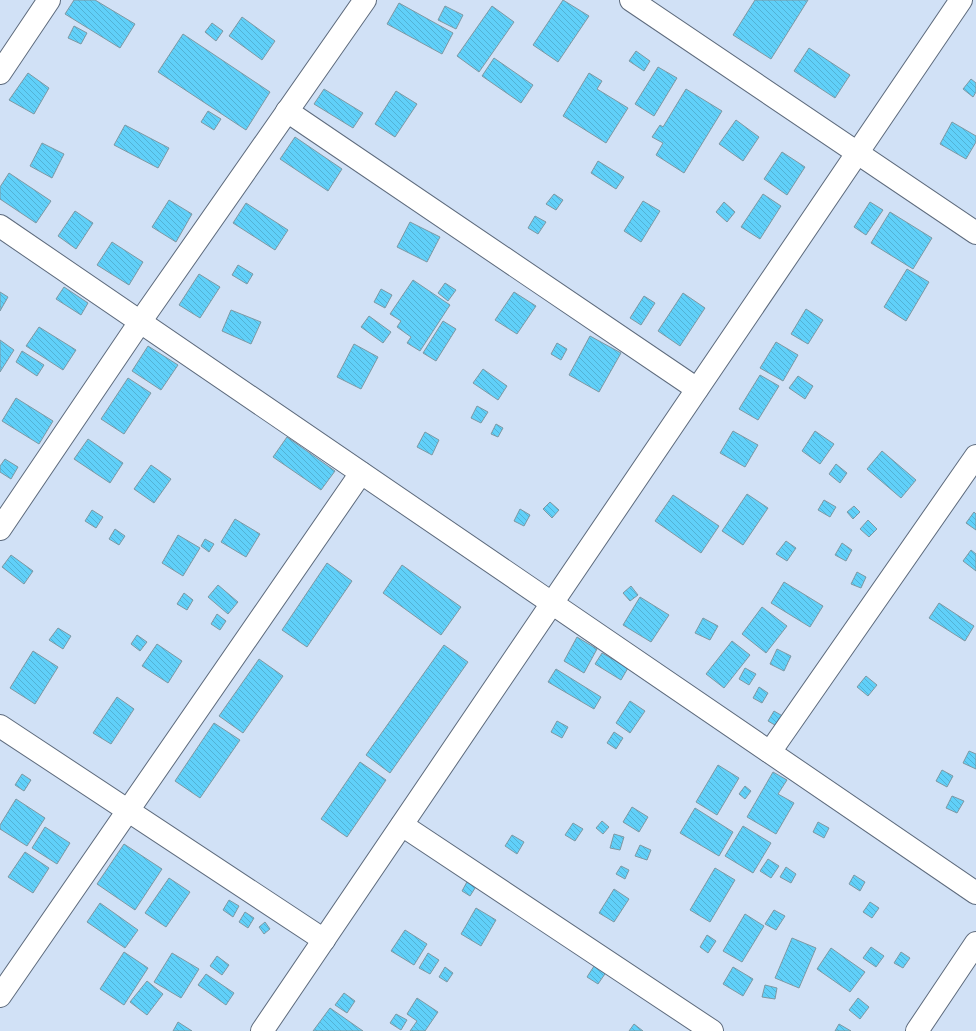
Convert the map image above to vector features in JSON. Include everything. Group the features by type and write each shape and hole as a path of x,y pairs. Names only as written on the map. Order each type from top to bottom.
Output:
{"street":[{"path":"0,73 49,0"},
{"path":"0,528 140,322 365,0"},
{"path":"262,1031 961,0"},
{"path":"640,2 976,233"},
{"path":"287,111 697,389"},
{"path":"0,226 976,893"},
{"path":"770,752 976,456"},
{"path":"0,996 361,473"},
{"path":"0,726 324,940"},
{"path":"402,825 712,1031"},
{"path":"917,1031 976,943"}],"building":[{"path":"74,0 95,0 135,24 120,48 65,14"},
{"path":"563,0 589,16 558,62 533,45"},
{"path":"755,0 808,0 771,59 733,35"},
{"path":"399,3 453,33 442,54 387,24"},
{"path":"445,6 463,15 456,29 438,20"},
{"path":"492,6 514,22 479,72 457,56"},
{"path":"242,17 275,41 262,60 229,36"},
{"path":"212,23 223,31 216,41 205,32"},
{"path":"74,26 87,33 81,44 68,38"},
{"path":"183,34 270,92 246,130 158,72"},
{"path":"809,48 850,75 835,98 794,71"},
{"path":"636,51 650,61 644,71 629,61"},
{"path":"494,58 533,85 521,103 482,76"},
{"path":"658,67 677,78 654,116 635,104"},
{"path":"28,73 49,88 34,114 9,100"},
{"path":"589,73 602,81 597,89 628,108 606,143 563,116"},
{"path":"971,79 976,83 976,92 973,97 963,89"},
{"path":"324,89 363,113 353,128 314,104"},
{"path":"686,89 722,111 684,173 656,155 663,143 652,137 660,125 663,127"},
{"path":"396,91 417,104 395,137 375,124"},
{"path":"208,111 221,119 214,130 201,122"},
{"path":"736,120 759,137 743,161 719,144"},
{"path":"952,122 976,136 976,142 966,159 940,144"},
{"path":"125,125 169,148 158,168 114,145"},
{"path":"295,137 342,169 328,191 280,159"},
{"path":"42,143 64,154 52,178 30,166"},
{"path":"782,152 805,167 787,195 764,179"},
{"path":"598,161 624,177 616,189 591,173"},
{"path":"9,173 51,201 36,223 0,199 0,187"},
{"path":"554,194 563,200 556,210 546,204"},
{"path":"763,194 781,206 760,239 741,227"},
{"path":"169,200 192,214 176,242 152,227"},
{"path":"643,201 660,211 641,242 624,231"},
{"path":"724,202 735,212 727,222 716,212"},
{"path":"870,202 883,210 866,235 854,227"},
{"path":"246,203 288,230 275,250 233,223"},
{"path":"75,211 93,223 76,249 58,236"},
{"path":"890,212 932,238 913,269 871,243"},
{"path":"535,216 546,222 538,234 528,228"},
{"path":"410,222 440,237 427,262 397,247"},
{"path":"112,242 143,262 129,285 97,265"},
{"path":"238,265 253,274 247,284 232,275"},
{"path":"907,269 929,282 906,321 884,307"},
{"path":"199,274 220,287 200,318 179,305"},
{"path":"413,280 450,305 420,351 407,343 411,337 397,327 401,321 390,314"},
{"path":"445,283 456,290 448,301 438,293"},
{"path":"64,287 88,303 81,315 56,299"},
{"path":"381,289 392,295 385,308 374,302"},
{"path":"0,292 8,297 0,311"},
{"path":"514,292 536,306 517,334 495,320"},
{"path":"683,293 705,308 680,346 658,331"},
{"path":"644,296 655,303 641,325 630,318"},
{"path":"806,309 823,320 808,344 791,334"},
{"path":"231,310 261,322 251,344 222,331"},
{"path":"369,316 391,332 383,343 361,327"},
{"path":"443,321 456,329 436,361 423,353"},
{"path":"39,327 76,350 63,370 26,346"},
{"path":"590,336 621,353 599,392 569,375"},
{"path":"0,340 14,350 0,372"},
{"path":"776,342 798,355 783,381 760,368"},
{"path":"557,343 567,349 561,360 551,354"},
{"path":"354,344 378,357 361,389 337,377"},
{"path":"148,346 178,365 161,390 132,371"},
{"path":"22,351 44,365 37,376 16,362"},
{"path":"483,369 507,386 498,400 473,383"},
{"path":"760,375 779,386 758,420 739,409"},
{"path":"798,376 813,386 805,399 789,388"},
{"path":"128,378 151,393 124,434 101,419"},
{"path":"16,398 53,421 39,444 2,421"},
{"path":"477,406 488,412 481,423 471,418"},
{"path":"496,424 503,428 498,437 491,434"},
{"path":"733,431 758,445 745,467 720,453"},
{"path":"815,431 834,444 820,464 802,451"},
{"path":"425,432 439,440 432,455 417,447"},
{"path":"287,437 335,471 321,490 273,457"},
{"path":"88,439 123,463 110,483 74,459"},
{"path":"882,451 916,480 901,498 867,469"},
{"path":"5,459 18,467 11,479 0,472 0,466"},
{"path":"836,464 847,473 840,483 829,474"},
{"path":"151,465 171,479 154,503 134,489"},
{"path":"747,494 768,508 743,545 722,531"},
{"path":"673,495 719,526 701,553 655,521"},
{"path":"824,500 836,507 830,517 818,510"},
{"path":"550,502 559,510 552,518 543,509"},
{"path":"854,506 860,512 853,519 847,512"},
{"path":"520,509 530,515 524,526 514,521"},
{"path":"92,510 103,517 96,528 85,521"},
{"path":"974,512 976,514 976,530 966,523"},
{"path":"235,519 260,534 246,557 221,542"},
{"path":"868,520 877,529 869,537 860,529"},
{"path":"115,529 125,536 119,545 109,539"},
{"path":"178,535 200,548 183,576 162,563"},
{"path":"205,539 214,544 209,552 201,546"},
{"path":"786,541 796,548 787,561 776,554"},
{"path":"842,543 852,550 846,561 835,555"},
{"path":"971,550 976,554 976,571 963,561"},
{"path":"11,555 33,571 24,584 2,567"},
{"path":"327,563 352,581 307,647 282,630"},
{"path":"402,565 461,607 441,635 383,593"},
{"path":"857,572 866,577 861,588 851,584"},
{"path":"784,582 823,606 810,627 771,603"},
{"path":"218,585 238,602 228,614 208,597"},
{"path":"631,586 638,595 630,601 623,593"},
{"path":"184,593 193,600 187,610 177,604"},
{"path":"640,597 669,615 651,642 623,625"},
{"path":"939,603 974,626 965,641 929,618"},
{"path":"762,607 787,626 766,653 742,634"},
{"path":"217,614 226,621 220,630 211,624"},
{"path":"703,618 718,626 710,640 695,633"},
{"path":"58,628 71,636 63,649 49,640"},
{"path":"137,635 147,642 140,651 131,644"},
{"path":"577,637 597,649 584,673 564,661"},
{"path":"732,641 750,655 724,688 706,674"},
{"path":"157,644 182,661 168,683 142,666"},
{"path":"444,645 468,662 390,773 366,755"},
{"path":"777,649 791,656 784,671 770,664"},
{"path":"33,651 58,667 35,704 10,688"},
{"path":"602,653 628,668 621,680 595,664"},
{"path":"259,659 283,676 243,733 219,716"},
{"path":"745,668 756,674 749,685 739,679"},
{"path":"556,669 601,697 594,709 548,682"},
{"path":"866,676 877,685 868,696 857,687"},
{"path":"759,687 768,693 762,703 753,698"},
{"path":"117,697 134,709 111,744 93,733"},
{"path":"630,701 645,711 630,733 616,723"},
{"path":"774,711 786,718 780,728 768,721"},
{"path":"557,721 568,727 562,738 551,732"},
{"path":"214,723 240,740 200,798 175,781"},
{"path":"614,732 623,738 616,749 607,743"},
{"path":"969,751 976,754 976,769 963,763"},
{"path":"360,762 386,780 347,837 321,819"},
{"path":"718,765 739,778 717,815 696,802"},
{"path":"942,770 953,776 947,787 936,781"},
{"path":"773,772 787,780 778,794 794,803 776,834 747,817"},
{"path":"22,774 31,780 24,791 15,785"},
{"path":"745,786 751,791 745,799 739,794"},
{"path":"952,796 964,801 957,813 946,808"},
{"path":"16,799 45,818 27,846 0,829 0,825"},
{"path":"632,807 648,817 639,832 623,822"},
{"path":"695,808 733,832 719,856 680,833"},
{"path":"602,821 609,827 603,834 596,828"},
{"path":"818,822 829,828 824,838 813,832"},
{"path":"573,823 583,829 575,841 565,835"},
{"path":"743,826 771,843 753,873 725,856"},
{"path":"45,827 70,843 57,864 32,848"},
{"path":"614,834 624,837 620,850 610,848"},
{"path":"512,835 524,842 517,854 505,846"},
{"path":"124,844 162,869 135,910 97,884"},
{"path":"640,845 651,850 647,860 635,856"},
{"path":"25,852 49,868 33,893 8,877"},
{"path":"768,859 779,866 771,878 760,871"},
{"path":"621,866 629,870 625,879 616,874"},
{"path":"786,867 796,874 791,883 780,877"},
{"path":"715,868 735,880 710,922 690,910"},
{"path":"854,875 865,882 860,891 849,884"},
{"path":"169,878 190,892 166,927 145,913"},
{"path":"468,880 477,885 470,896 462,891"},
{"path":"614,889 629,899 614,922 599,913"},
{"path":"229,900 239,906 233,917 223,910"},
{"path":"870,902 879,908 872,918 863,912"},
{"path":"100,903 138,930 125,948 87,922"},
{"path":"476,908 496,920 481,946 461,934"},
{"path":"774,910 785,916 776,930 765,924"},
{"path":"245,912 254,918 248,928 239,922"},
{"path":"745,914 764,926 742,962 723,951"},
{"path":"265,922 270,929 264,934 259,927"},
{"path":"405,930 427,944 414,965 391,951"},
{"path":"707,935 716,941 708,953 700,947"},
{"path":"792,938 816,948 799,988 775,978"},
{"path":"871,947 884,956 876,967 863,958"},
{"path":"831,948 865,972 850,992 817,969"},
{"path":"124,952 148,968 124,1005 100,989"},
{"path":"901,952 910,958 903,968 894,963"},
{"path":"172,953 199,969 181,998 154,982"},
{"path":"428,953 439,960 430,974 419,968"},
{"path":"217,956 229,965 222,975 210,966"},
{"path":"596,963 607,971 598,984 587,977"},
{"path":"445,967 453,973 447,982 439,977"},
{"path":"733,967 753,979 743,996 723,984"},
{"path":"206,974 234,993 226,1005 198,985"},
{"path":"147,981 163,994 147,1015 130,1002"},
{"path":"765,985 777,988 775,999 762,997"},
{"path":"344,993 355,1001 347,1013 335,1005"},
{"path":"417,998 438,1012 425,1031 410,1031 417,1021 407,1014"},
{"path":"858,998 869,1007 860,1019 849,1010"},
{"path":"330,1008 363,1031 313,1031"},
{"path":"396,1014 407,1020 401,1030 390,1023"},
{"path":"178,1022 192,1031 173,1031"},
{"path":"634,1024 643,1031 629,1031"},
{"path":"839,1024 851,1031 835,1031"}]}
